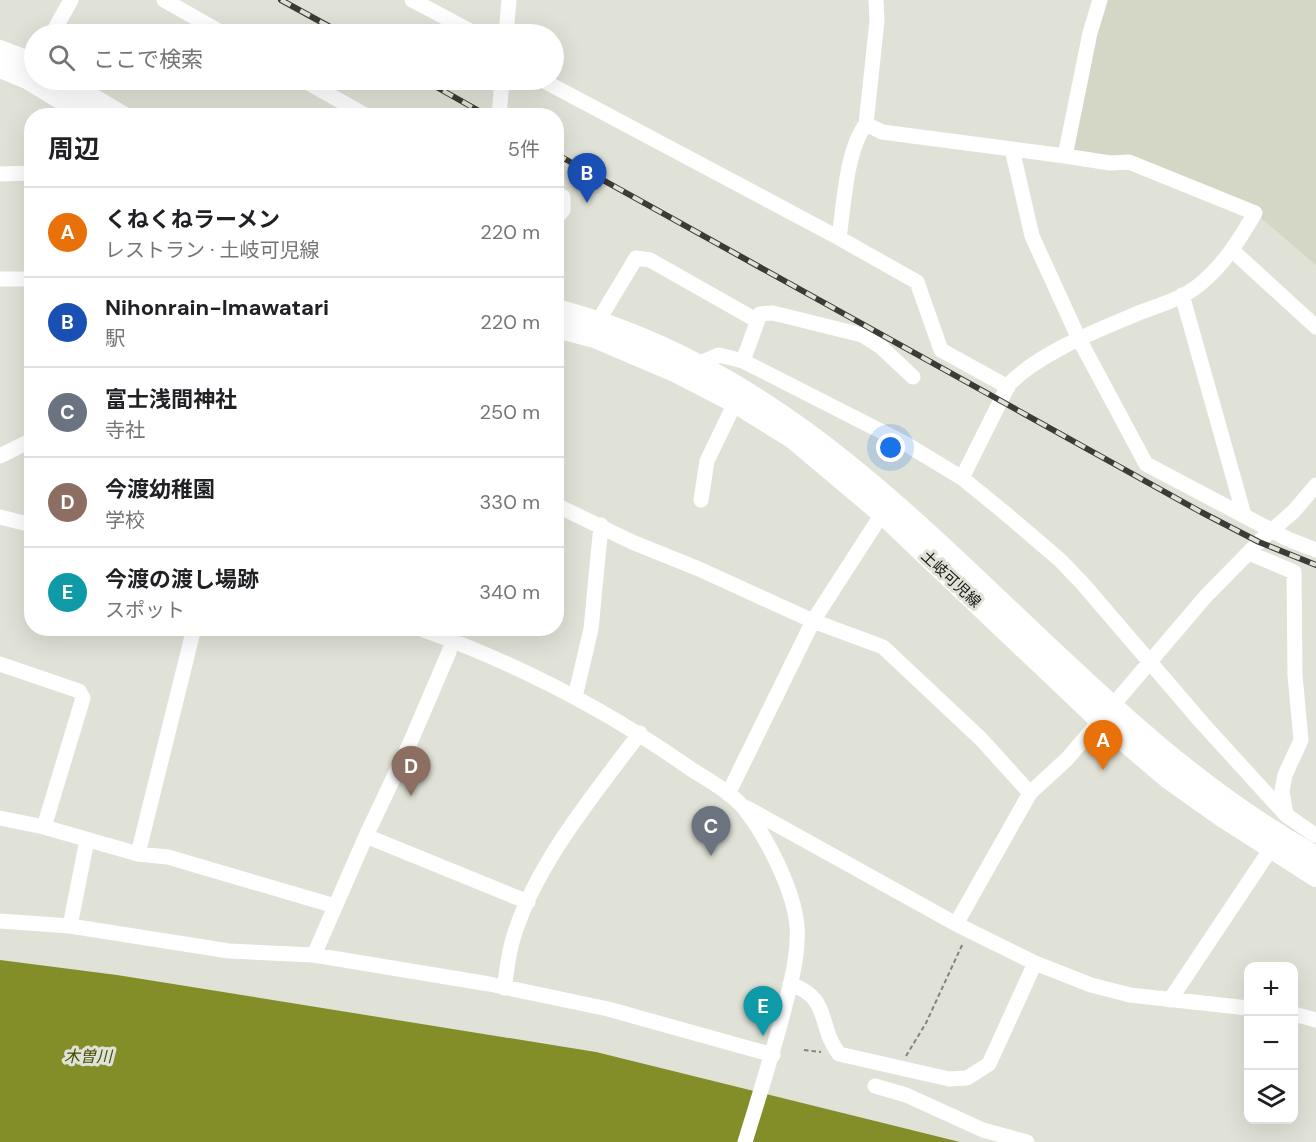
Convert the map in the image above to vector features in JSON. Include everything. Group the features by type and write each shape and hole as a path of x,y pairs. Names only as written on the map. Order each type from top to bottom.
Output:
{"main road":[{"path":"0,50 24,64"},
{"path":"0,68 24,69"},
{"path":"57,90 78,108"},
{"path":"79,90 109,108"},
{"name":"土岐可児線","path":"564,311 602,323 700,363 789,419 846,460 929,532 1167,778 1270,849 1316,877"},
{"name":"土岐可児線","path":"564,330 605,342 677,373 735,403 793,439 882,514 1106,713 1178,762 1313,844"}],"street":[{"path":"58,24 71,0"},
{"path":"164,0 206,24"},
{"path":"412,0 457,24"},
{"path":"507,24 509,0"},
{"path":"839,238 853,152 859,133 866,124 877,21 876,0"},
{"path":"1065,156 1090,33 1100,0"},
{"path":"320,90 352,108"},
{"path":"500,108 501,90"},
{"path":"561,90 917,282 941,350 1008,387"},
{"path":"866,124 882,132 1110,163 1129,162 1255,213 1233,250 1198,285 1182,295 1079,339 1020,374 1008,387 962,478"},
{"path":"1012,149 1032,236 1079,339 1146,464 1316,550"},
{"path":"0,174 24,173"},
{"path":"1233,250 1316,327"},
{"path":"602,323 603,314 636,258 650,261 756,320"},
{"path":"0,279 24,279"},
{"path":"1182,295 1244,515"},
{"path":"743,361 756,320 760,314 773,313 862,335 881,347 913,377"},
{"path":"700,363 719,355 743,361 906,444 962,478 1060,560 1313,844"},
{"path":"701,500 707,461 735,403"},
{"path":"0,456 24,444"},
{"path":"962,927 1030,793 1067,759 1206,596 1294,511 1316,485"},
{"path":"564,509 632,542 699,569 813,621 883,647 981,739 1030,793"},
{"path":"728,794 813,621 882,514"},
{"path":"0,517 24,523"},
{"path":"575,697 591,629 600,525"},
{"path":"1249,553 1294,572 1295,675 1302,740 1285,775 1282,791 1286,815"},
{"path":"138,854 192,636"},
{"path":"314,955 410,743 453,636"},
{"path":"458,636 640,733 742,805 962,927 1035,963 1091,985 1130,995 1244,1008"},
{"path":"0,664 79,691 82,698 44,827"},
{"path":"504,988 513,938 528,902 578,816 640,733"},
{"path":"742,805 765,836 783,877 797,926 795,965 773,1055 745,1142"},
{"path":"0,818 44,827 138,854 168,857 335,906"},
{"path":"366,836 528,902"},
{"path":"70,926 87,840"},
{"path":"1170,1000 1270,849"},
{"path":"0,921 70,926 229,951 314,955 504,988 608,1009 773,1055"},
{"path":"790,984 815,998 822,1007 829,1042 839,1054 949,1079 967,1078 980,1072 989,1064 1035,963"},
{"path":"1298,1015 1316,1020"},
{"path":"875,1086 906,1095 983,1130 1027,1142"}],"path":[{"path":"897,1067 926,1023 962,927"}],"shaded area":[{"path":"1100,0 1316,0 1316,265 1255,213 1129,162 1065,156"}],"water":[{"name":"木曽川","path":"0,960 117,975 596,1052 960,1142 0,1142"}],"railway":[{"path":"281,0 325,24"},
{"path":"442,90 474,108"},
{"path":"564,158 1201,512 1259,542 1316,565"}],"place":[{"name":"Nihonrain-Imawatari","path":"587,203"},
{"name":"くねくねラーメン","path":"1103,770"},
{"name":"今渡幼稚園","path":"411,796"},
{"name":"富士浅間神社","path":"711,856"},
{"name":"今渡の渡し場跡","path":"763,1036"}]}
